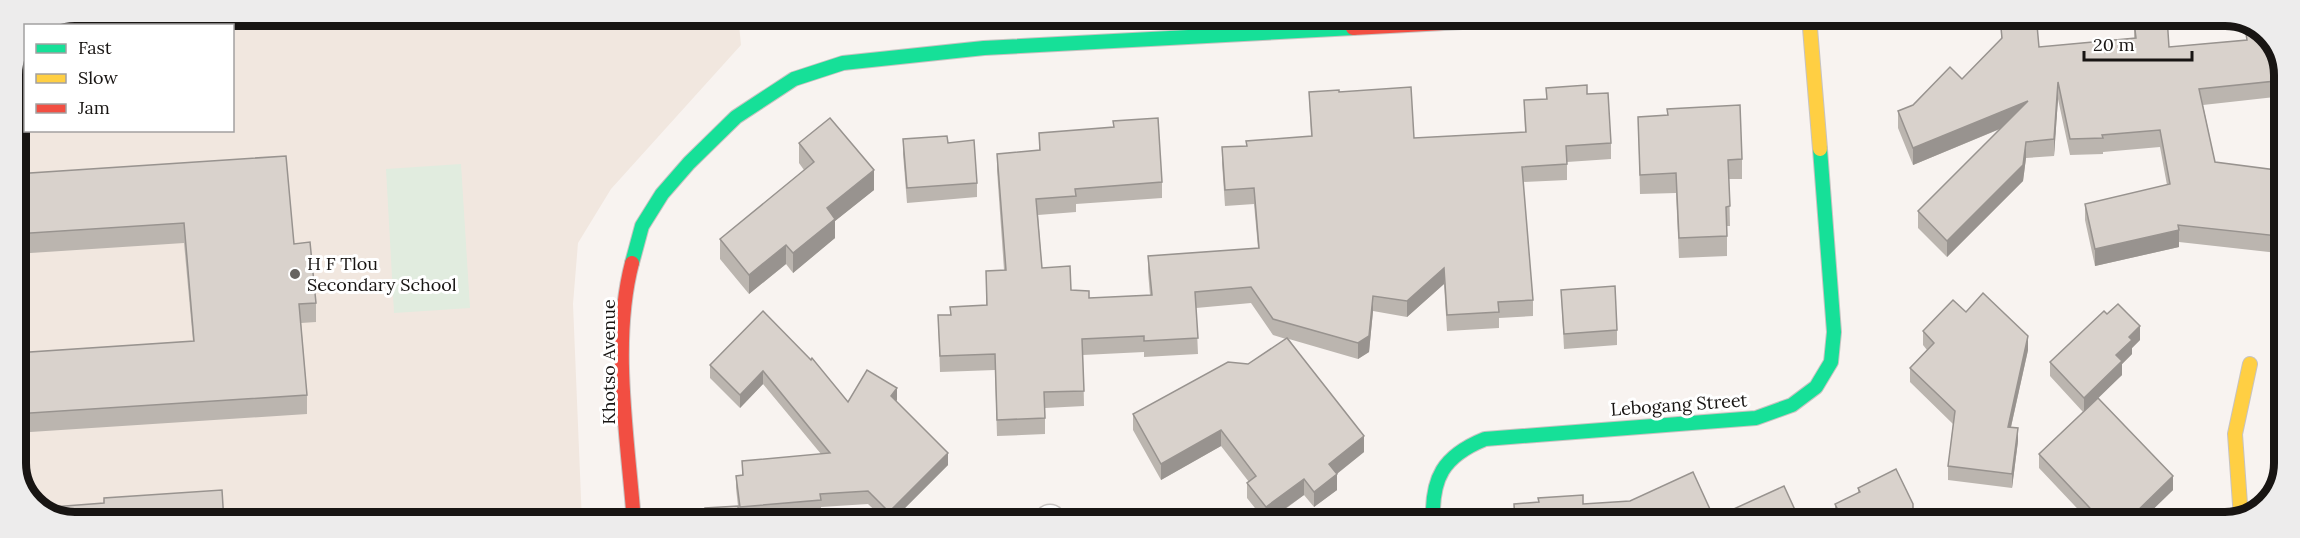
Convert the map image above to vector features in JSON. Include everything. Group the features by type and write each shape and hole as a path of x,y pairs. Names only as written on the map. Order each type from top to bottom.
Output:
{"street":[{"name":"Khotso Avenue","path":"633,513 623,375 624,307 642,226 662,194 689,163 736,117 794,79 843,63 984,48 1387,26"},
{"name":"Lebogang Street","path":"1433,513 1434,490 1444,467 1463,448 1485,439 1756,418 1792,405 1816,387 1831,362 1834,332 1810,26"},
{"path":"2240,510 2235,434 2250,364"}],"shaded area":[{"name":"H F Tlou Secondary School","path":"234,26 739,26 741,45 611,189 578,243 573,304 582,513 65,512 50,506 38,496 26,473 26,132 234,132"},
{"path":"461,164 470,308 394,313 386,169"}],"building":[{"path":"2037,26 2039,47 2136,38 2135,26 2168,26 2169,47 2247,40 2246,34 2252,33 2268,50 2273,62 2274,81 2199,89 2215,162 2274,170 2274,236 2178,225 2179,230 2095,249 2085,204 2170,184 2160,130 2102,135 2103,138 2070,139 2058,82 2054,139 2026,142 2023,165 1947,241 1918,211 2028,101 1913,148 1898,111 1913,105 1950,67 1962,79 2002,38 2001,28"},
{"path":"1587,85 1587,94 1608,93 1611,143 1566,146 1567,164 1522,167 1533,300 1498,302 1499,312 1447,315 1444,268 1407,301 1373,296 1369,336 1358,343 1273,319 1251,287 1195,292 1198,338 1144,341 1144,336 1082,339 1084,391 1044,392 1045,418 997,420 995,354 940,356 938,315 951,315 950,307 987,305 986,271 1006,270 997,154 1040,150 1039,133 1114,127 1113,121 1158,118 1162,182 1075,189 1076,196 1036,199 1042,268 1070,266 1071,290 1089,291 1089,298 1152,295 1148,256 1259,248 1254,188 1225,190 1222,147 1247,146 1246,141 1312,136 1309,92 1411,87 1414,138 1526,132 1524,100 1547,99 1546,88"},
{"path":"1740,105 1742,159 1728,160 1730,206 1726,207 1727,236 1679,238 1676,173 1640,175 1638,117 1668,115 1667,109"},
{"path":"830,118 874,170 827,208 835,219 793,253 786,245 749,275 720,239 814,162 799,143"},
{"path":"947,136 948,143 974,140 977,183 907,188 903,139"},
{"path":"286,156 294,244 310,242 316,303 299,304 307,395 26,413 26,352 194,341 184,223 26,233 26,173"},
{"path":"1615,286 1617,330 1564,334 1561,290"},
{"path":"1983,293 2028,336 2008,427 2018,428 2012,474 1948,466 1955,411 1910,368 1934,343 1923,331 1953,300 1966,312"},
{"path":"2118,304 2140,326 2129,337 2132,340 2116,355 2122,361 2084,398 2050,362 2104,311 2107,314"},
{"path":"763,311 811,360 812,358 848,402 867,370 897,388 891,396 948,453 889,512 868,491 820,494 821,500 740,507 736,476 743,475 742,461 830,453 763,371 740,395 710,365"},
{"path":"1287,338 1364,436 1329,464 1337,474 1314,492 1304,479 1266,507 1247,483 1256,476 1221,430 1161,464 1133,414 1228,362 1248,364"},
{"path":"2098,398 2173,476 2135,513 2095,513 2039,454"},
{"path":"1896,469 1913,504 1913,513 1839,513 1835,504 1860,492 1858,488"},
{"path":"1693,472 1712,513 1514,513 1514,504 1539,502 1538,498 1583,495 1583,504 1630,501"},
{"path":"1784,486 1796,513 1725,513"},
{"path":"222,490 223,513 74,513 52,507 104,503 104,498"},
{"path":"738,506 738,513 705,513 705,508"}],"traffic: fast":[{"path":"632,263 642,226 662,194 689,163 736,117 794,79 843,63 984,48 1353,28"},
{"path":"1433,513 1434,493 1442,470 1459,453 1485,439 1756,418 1792,405 1816,387 1831,362 1834,332 1820,149"}],"traffic: slow":[{"path":"1810,26 1820,149"},
{"path":"2240,510 2235,434 2250,364"}],"traffic: jam":[{"path":"1353,28 1389,26"},
{"path":"632,263 626,294 622,358 625,425 633,513"}],"place":[{"name":"H F Tlou Secondary School","path":"295,274"}]}
